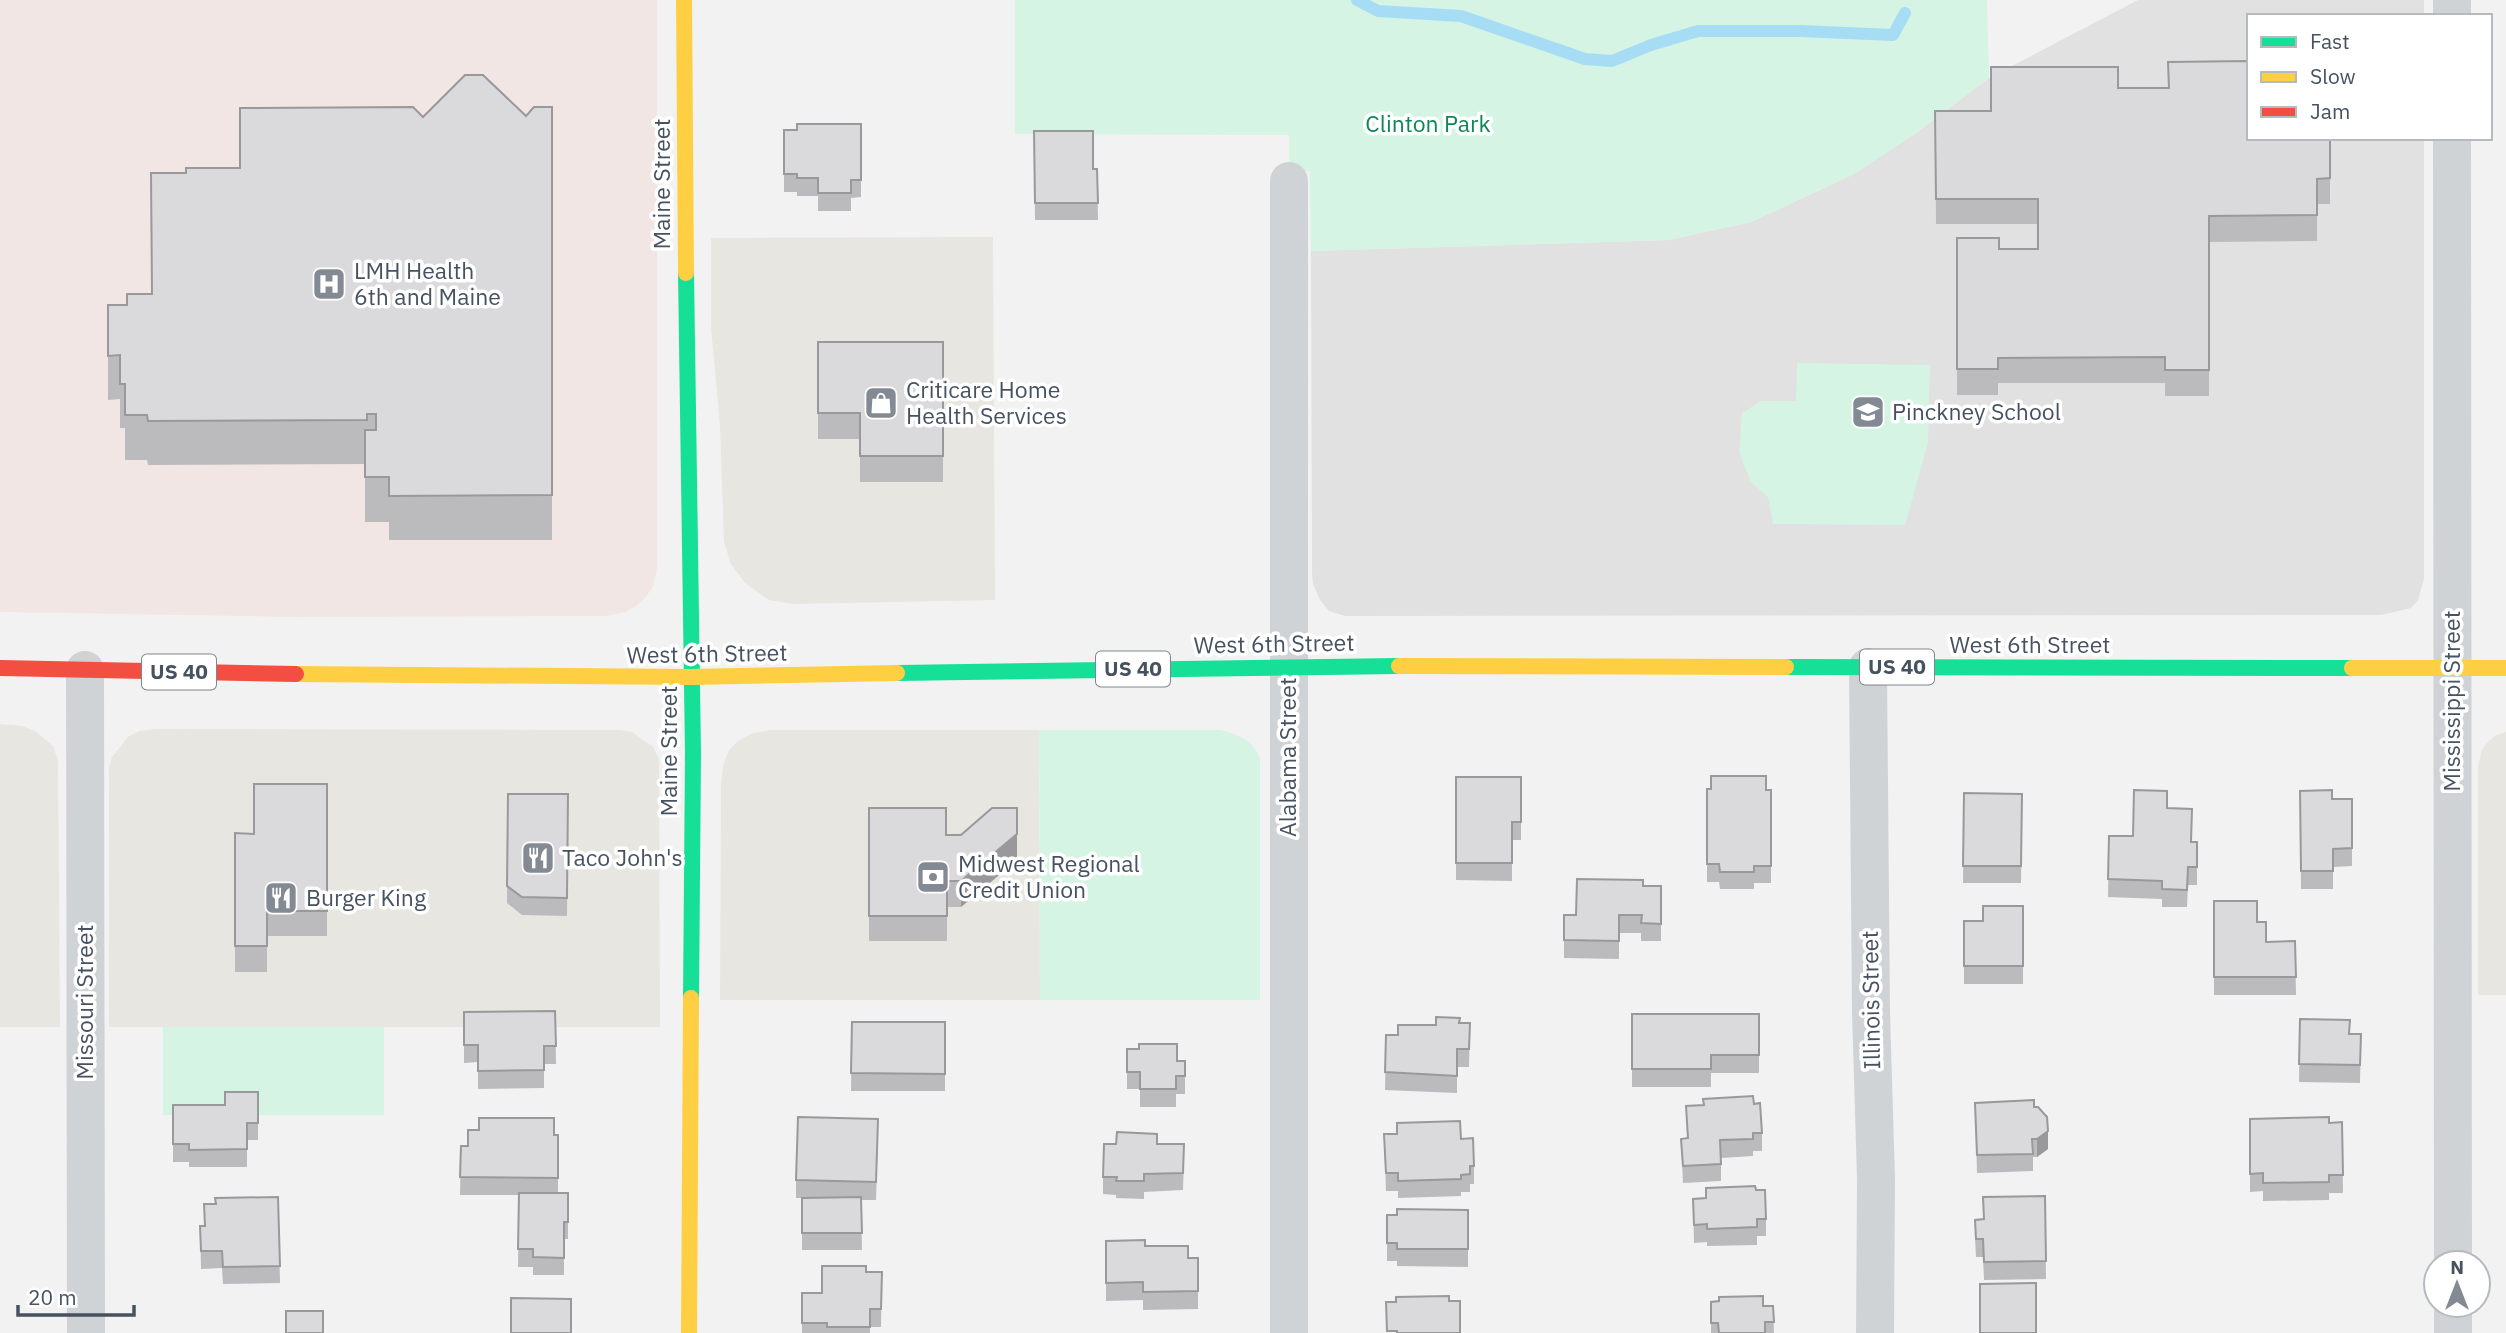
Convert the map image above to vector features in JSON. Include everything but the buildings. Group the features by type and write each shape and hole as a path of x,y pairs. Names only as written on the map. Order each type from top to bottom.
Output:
{"main road":[{"name":"Maine Street","path":"684,0 686,356 693,754 689,1333"},
{"name":"West 6th Street","path":"0,668 691,677 1289,666 2506,668"}],"street":[{"name":"Mississippi Street","path":"2452,140 2453,1249"},
{"name":"Alabama Street","path":"1289,181 1289,1333"},
{"name":"Illinois Street","path":"1868,667 1875,1333"},
{"name":"Missouri Street","path":"85,670 86,1333"}],"shaded area":[{"name":"LMH Health 6th and Maine","path":"0,0 657,0 657,568 653,587 645,598 625,612 607,616 294,617 0,612"},
{"name":"Pinckney School","path":"2138,0 2424,0 2424,14 2247,14 2247,140 2424,140 2424,579 2418,600 2411,608 2381,615 1345,616 1329,611 1320,600 1313,584 1312,573 1311,251 1668,240 1751,222 1854,174 1916,133 1989,78"},
{"path":"993,237 995,600 795,604 769,600 745,583 731,564 724,542 720,425 711,327 711,238"},
{"path":"0,724 22,726 35,731 53,746 58,761 60,1027 0,1027"},
{"path":"771,730 1039,730 1040,1000 720,1000 723,766 729,750 738,741 753,733"},
{"path":"139,731 632,732 653,747 659,759 660,1027 109,1027 109,768 112,757 128,737"},
{"path":"2506,732 2506,995 2478,995 2478,765 2487,743 2496,735"}],"green space":[{"name":"Clinton Park","path":"1015,0 1987,0 1989,78 1916,133 1854,174 1751,222 1668,240 1311,251 1310,171 1289,172 1289,135 1015,134"},
{"path":"1797,363 1930,365 1928,443 1905,525 1773,524 1768,497 1751,482 1739,452 1742,413 1761,401 1796,401"},
{"path":"1039,730 1220,730 1239,736 1253,747 1260,759 1260,1000 1040,1000"},
{"path":"163,1027 384,1027 384,1115 163,1115"}],"waterway":[{"path":"1357,0 1378,11 1461,16 1585,59 1612,61 1651,45 1698,31 1893,35 1905,13"}],"traffic: fast":[{"path":"686,273 693,754 691,998"},
{"path":"897,673 1399,666"},
{"path":"1786,667 2352,668"}],"traffic: slow":[{"path":"684,0 686,273"},
{"path":"1399,666 1786,667"},
{"path":"2352,668 2506,668"},
{"path":"296,674 691,677 897,673"},
{"path":"689,1333 691,998"}],"traffic: jam":[{"path":"0,668 296,674"}],"place":[{"name":"LMH Health 6th and Maine","path":"329,284"},
{"name":"Criticare Home Health Services","path":"881,403"},
{"name":"Pinckney School","path":"1868,412"},
{"name":"Taco John's","path":"538,858"},
{"name":"Midwest Regional Credit Union","path":"933,877"},
{"name":"Burger King","path":"281,898"}]}
